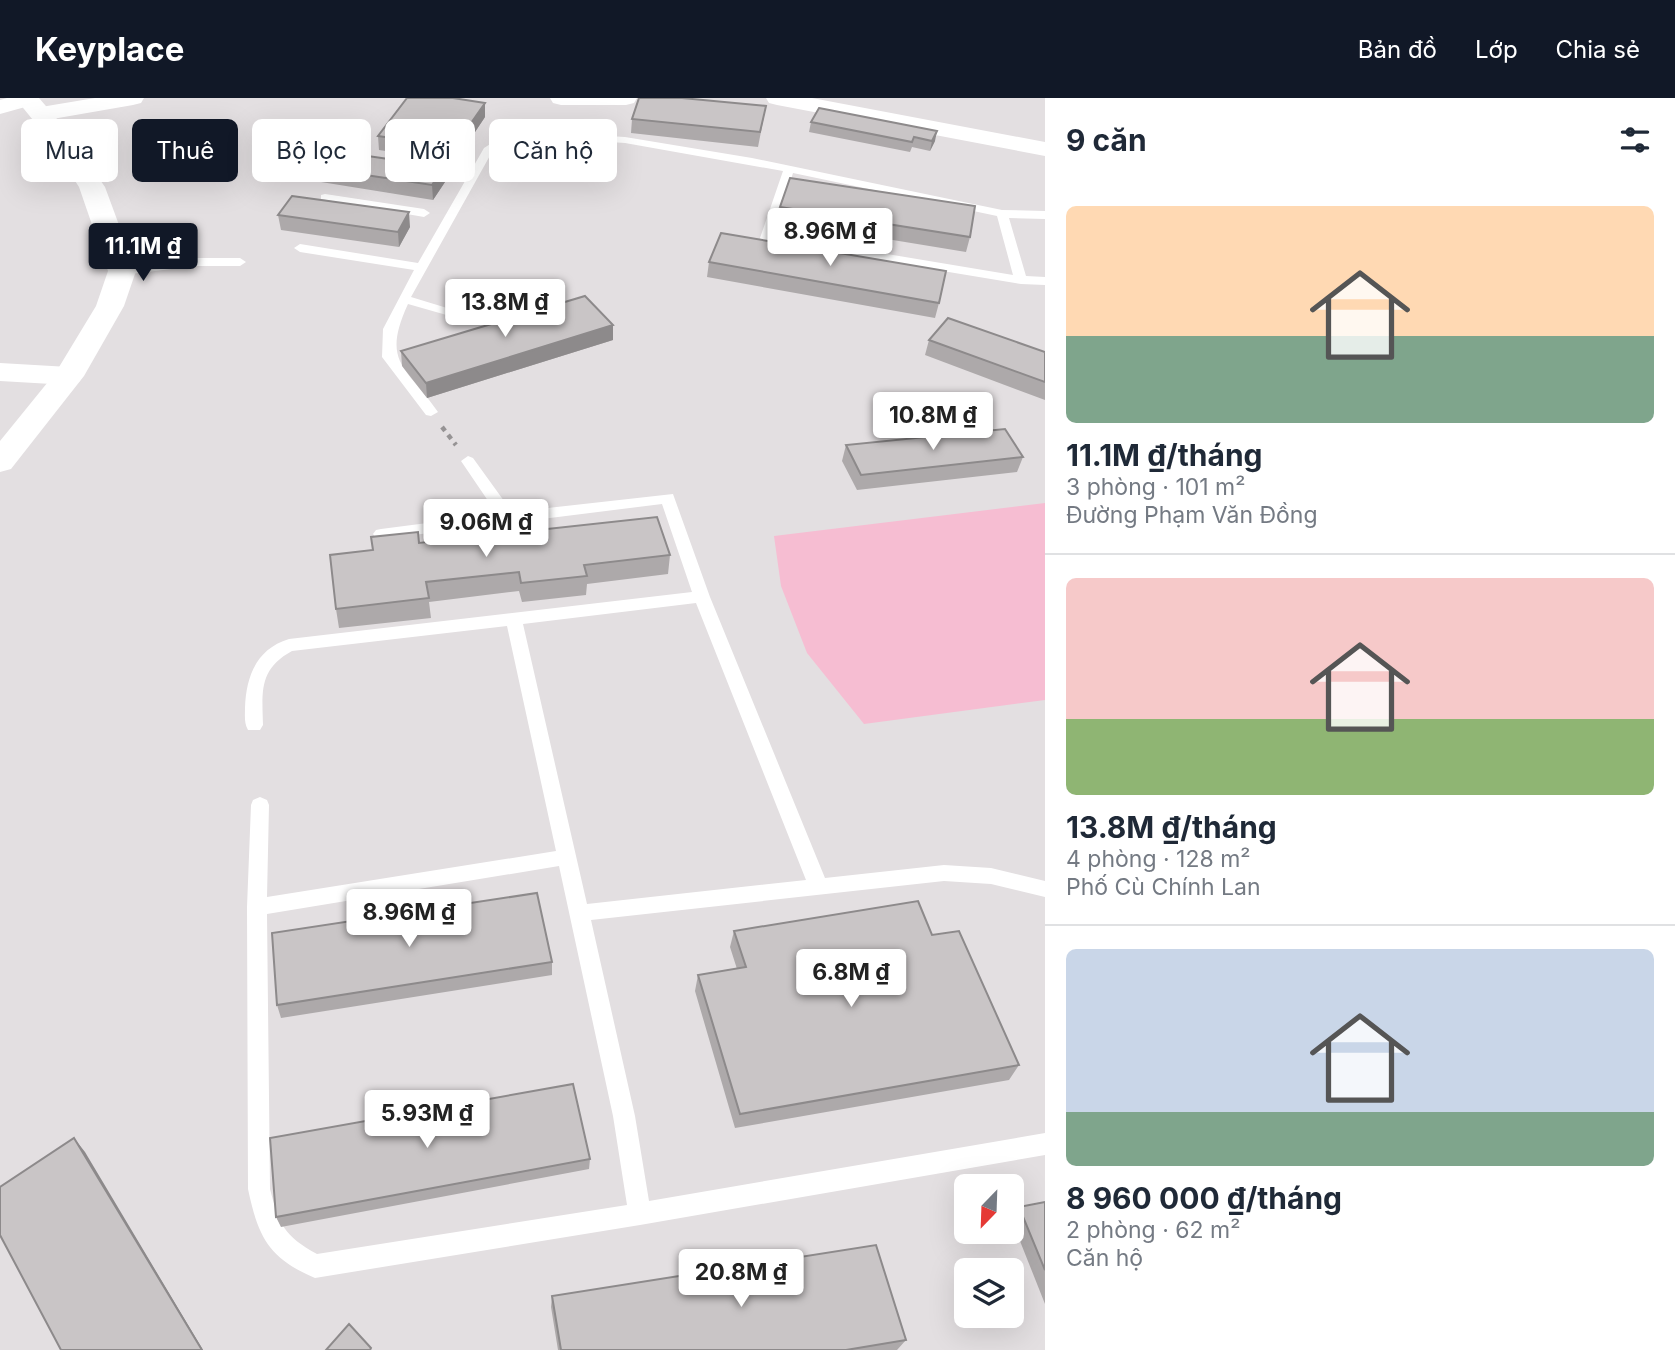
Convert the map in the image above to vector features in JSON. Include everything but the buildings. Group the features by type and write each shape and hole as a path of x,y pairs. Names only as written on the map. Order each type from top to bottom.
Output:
{"street":[{"path":"0,107 38,111 133,98"},
{"path":"561,98 626,98"},
{"path":"777,98 1045,149"},
{"path":"0,462 69,376 110,306 122,271 92,187 38,111"},
{"path":"0,372 69,376"}],"lane":[{"path":"431,412 389,357 390,329 421,267 488,150 510,136 550,134 625,140 789,169 1002,214 1045,215"},
{"path":"789,169 765,238 1021,280 1045,281"},
{"path":"325,197 424,213"},
{"path":"1002,214 1021,280"},
{"path":"300,248 421,267"},
{"path":"122,271 196,262 240,262"},
{"path":"404,299 499,326"},
{"path":"468,461 508,518"},
{"path":"381,534 668,498 702,597 819,888"},
{"path":"254,725 254,682 270,654 289,645 702,597"},
{"path":"514,619 624,1116 640,1214"},
{"path":"260,805 257,907 259,1189 268,1227 285,1251 315,1266 640,1214 1045,1144"},
{"path":"257,907 566,857"},
{"path":"579,913 944,873 991,876 1045,889"}],"path":[{"path":"431,412 468,461"}],"shaded area":[{"path":"1045,503 1045,700 864,724 807,653 781,586 774,536"}]}
